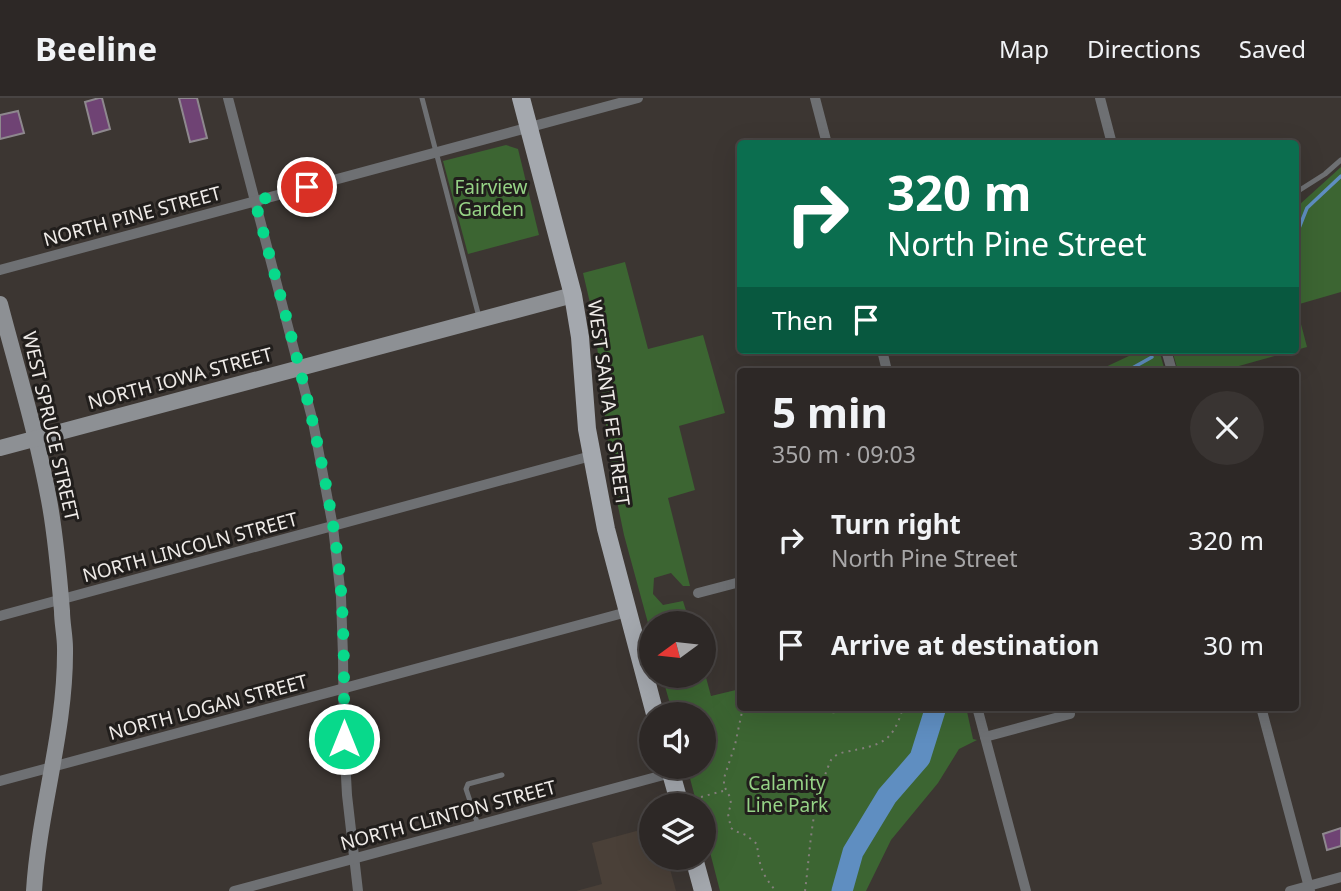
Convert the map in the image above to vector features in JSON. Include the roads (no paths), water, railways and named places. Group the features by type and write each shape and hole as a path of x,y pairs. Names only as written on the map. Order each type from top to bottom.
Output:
{"main road":[{"name":"WEST SANTA FE STREET","path":"521,98 573,295 580,337 591,456 606,529 652,702"},
{"path":"697,870 703,891"}],"street":[{"path":"228,98 300,368 322,463 333,527 341,597 347,795 358,891"},
{"name":"NORTH PINE STREET","path":"0,270 621,100 638,98"},
{"path":"815,98 826,140"},
{"path":"1100,98 1111,140"},
{"name":"NORTH IOWA STREET","path":"0,448 573,295"},
{"name":"WEST SPRUCE STREET","path":"0,304 49,499 65,646 60,726 40,835 34,891"},
{"name":"NORTH LINCOLN STREET","path":"0,616 591,456"},
{"path":"698,593 737,583"},
{"name":"NORTH LOGAN STREET","path":"0,781 627,612"},
{"path":"978,711 1026,891"},
{"path":"1262,711 1309,888"},
{"path":"985,737 1070,714"},
{"name":"NORTH CLINTON STREET","path":"234,891 354,860 639,779"},
{"path":"1290,891 1309,888 1341,877"}],"lane":[{"path":"422,98 480,320"},
{"path":"1299,190 1341,160"},
{"path":"478,825 466,789 468,784 502,775"}],"waterway":[{"path":"1299,228 1307,208 1341,176"},
{"path":"1132,368 1152,357"},
{"path":"842,891 853,852 887,796 920,758 935,711"}],"park label":[{"name":"Fairview Garden","path":"491,198"},
{"name":"Calamity Line Park","path":"787,794"}]}
